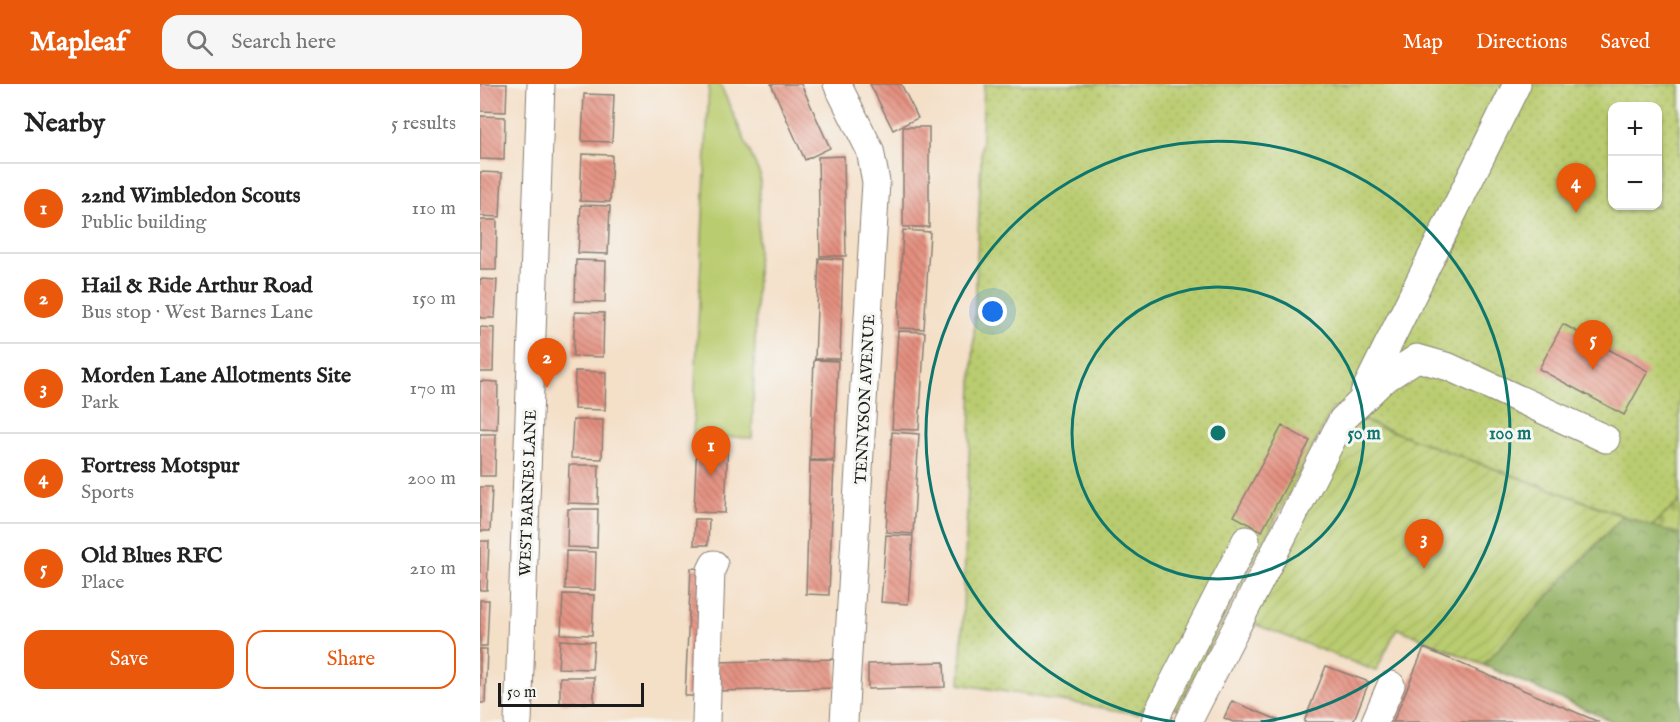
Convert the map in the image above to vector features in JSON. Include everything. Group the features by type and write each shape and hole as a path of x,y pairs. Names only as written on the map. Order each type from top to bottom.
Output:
{"street":[{"name":"WEST BARNES LANE","path":"518,722 542,84"},
{"name":"TENNYSON AVENUE","path":"837,84 870,150 876,182 851,636 843,722"},
{"path":"1361,399 1517,84"},
{"path":"1188,722 1342,420 1361,399 1418,358 1449,367 1606,439"},
{"path":"1155,722 1246,540"},
{"path":"706,722 711,570 714,564"},
{"path":"1375,722 1391,685"}],"green space":[{"path":"709,84 720,84 760,175 752,438 693,435"},
{"path":"984,84 1680,84 1680,501 1652,526 1333,408 1178,708 1146,705 1138,714 960,684"},
{"path":"1353,417 1623,516 1483,665 1397,628 1376,671 1249,622"},
{"path":"1680,501 1680,534 1652,526"},
{"path":"1623,516 1680,534 1680,722 1614,722 1483,665"}],"building":[{"path":"480,84 507,84 506,112 480,111"},
{"path":"771,84 801,84 830,148 805,160"},
{"path":"870,84 901,84 918,118 893,130"},
{"path":"584,94 614,95 612,142 582,141"},
{"path":"480,116 505,117 504,160 480,159"},
{"path":"903,127 929,127 929,227 903,227"},
{"path":"582,154 612,155 610,202 580,201"},
{"path":"844,156 846,256 820,256 818,157"},
{"path":"480,172 502,173 500,217 480,216"},
{"path":"581,205 610,206 608,254 578,253"},
{"path":"480,220 497,220 496,270 480,270"},
{"path":"903,230 930,232 924,329 898,328"},
{"path":"819,258 843,259 840,359 815,359"},
{"path":"576,260 606,261 605,302 575,301"},
{"path":"480,279 497,280 495,318 480,318"},
{"path":"575,312 604,313 603,357 573,356"},
{"path":"1563,324 1648,371 1624,415 1539,369"},
{"path":"480,327 494,328 493,372 480,372"},
{"path":"898,331 925,332 919,430 892,429"},
{"path":"814,360 838,361 834,460 810,460"},
{"path":"575,371 606,372 605,410 574,409"},
{"path":"480,381 498,382 497,429 480,428"},
{"path":"573,420 603,420 602,459 571,458"},
{"path":"1282,426 1310,441 1262,531 1234,516"},
{"path":"892,432 919,434 913,534 886,532"},
{"path":"480,434 496,434 495,476 480,476"},
{"path":"697,438 728,439 725,513 694,512"},
{"path":"810,461 834,462 829,595 806,594"},
{"path":"569,465 599,465 598,504 568,503"},
{"path":"480,487 492,487 490,531 480,531"},
{"path":"568,509 598,509 597,548 567,547"},
{"path":"695,519 709,519 708,545 694,545"},
{"path":"886,535 913,536 908,604 881,602"},
{"path":"480,541 489,541 487,590 480,590"},
{"path":"566,551 596,552 595,590 565,589"},
{"path":"691,568 705,569 700,696 685,696"},
{"path":"563,594 594,595 592,635 561,634"},
{"path":"480,600 489,600 487,646 480,646"},
{"path":"560,640 594,642 592,669 558,668"},
{"path":"1424,648 1599,722 1393,722"},
{"path":"480,649 487,649 485,703 480,703"},
{"path":"836,659 837,688 717,691 717,662"},
{"path":"944,662 945,687 868,689 868,664"},
{"path":"1326,666 1369,682 1353,722 1304,722"},
{"path":"560,677 594,677 594,703 560,703"},
{"path":"1232,701 1278,720 1277,722 1233,722 1224,718"}],"place":[{"name":"Fortress Motspur","path":"1576,213"},
{"name":"Old Blues RFC","path":"1593,370"},
{"name":"Hail & Ride Arthur Road","path":"547,388"},
{"name":"22nd Wimbledon Scouts","path":"711,476"},
{"name":"Morden Lane Allotments Site","path":"1424,569"}]}
